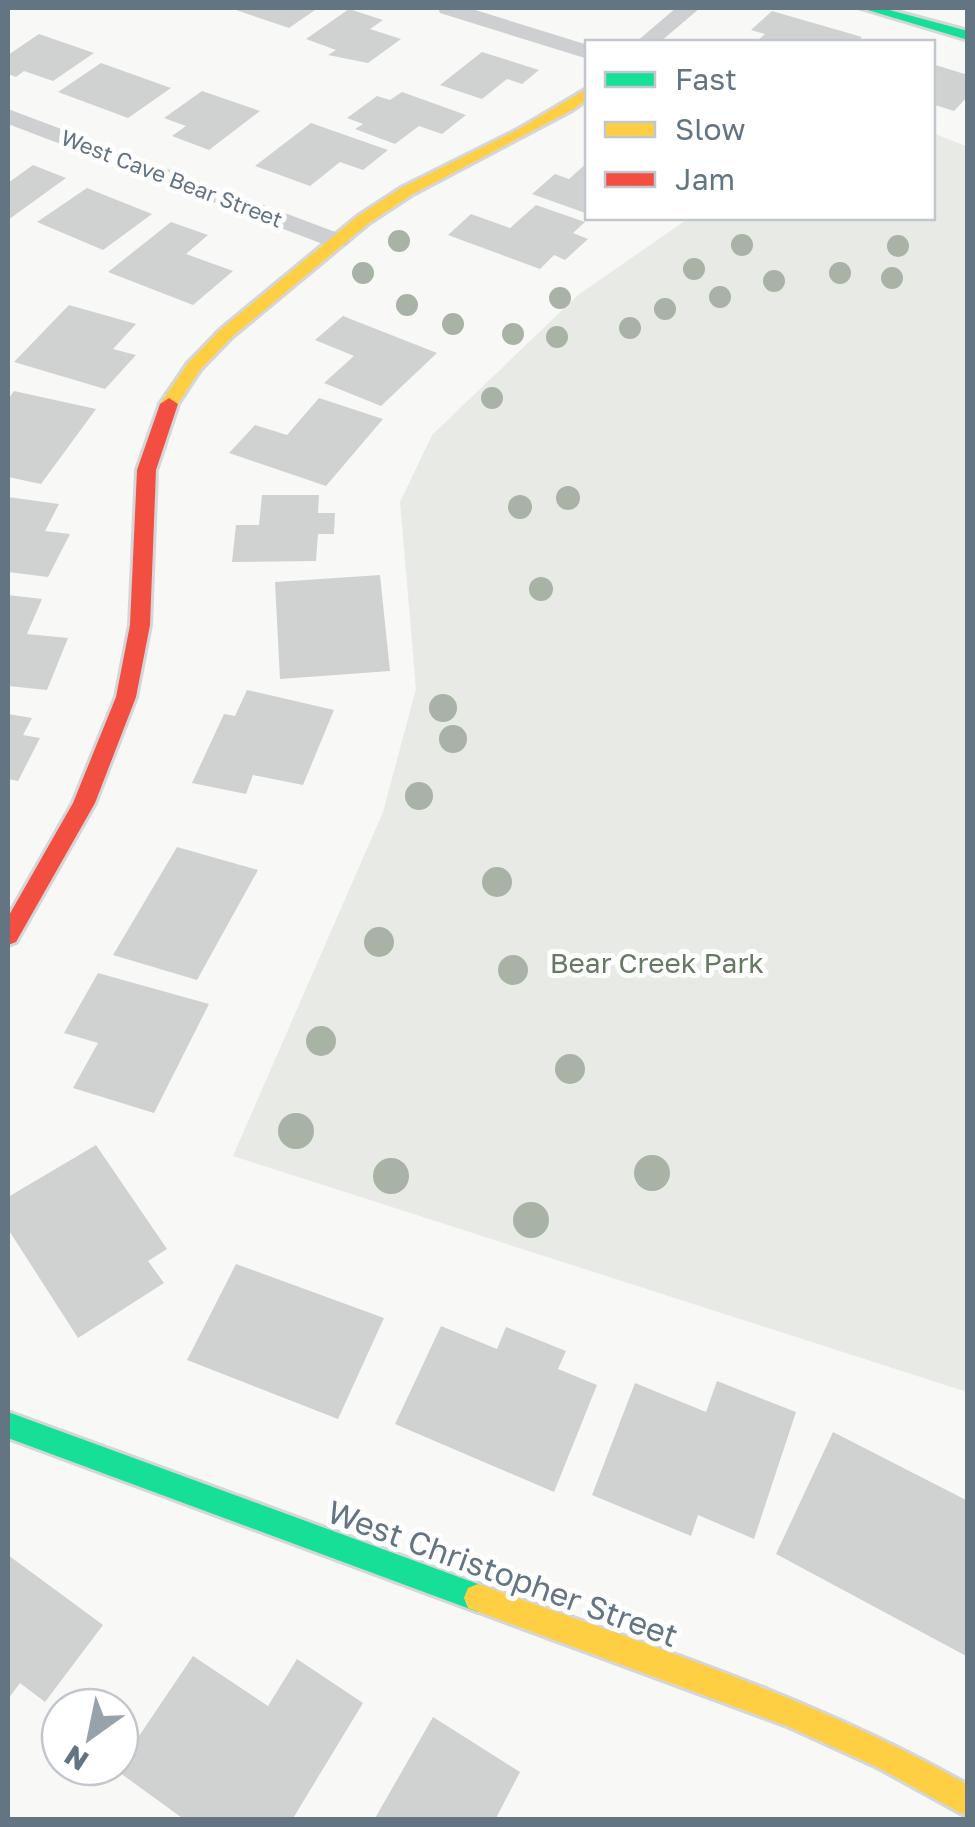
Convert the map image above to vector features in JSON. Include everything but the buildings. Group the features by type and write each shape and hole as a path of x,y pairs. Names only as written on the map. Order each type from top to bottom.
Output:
{"street":[{"path":"448,8 585,51"},
{"path":"650,40 690,8"},
{"path":"868,8 968,36"},
{"path":"8,936 19,896 94,786 119,725 136,656 139,624 139,482 151,439 171,398 220,339 337,241 403,193 551,121 585,94"},
{"name":"West Cave Bear Street","path":"8,116 337,241"},
{"name":"West Christopher Street","path":"8,1424 791,1713 888,1756 968,1802"}],"green space":[{"name":"Bear Creek Park","path":"935,134 968,147 967,1392 233,1156 383,812 416,689 400,502 432,435 578,295 686,220 935,220"}],"traffic: fast":[{"path":"868,8 968,36"},
{"path":"8,1425 478,1598"}],"traffic: slow":[{"path":"169,404 194,366 226,333 364,220 407,191 522,133 585,94"},
{"path":"478,1598 791,1713 888,1756 968,1802"}],"traffic: jam":[{"path":"8,936 84,803 126,697 140,625 146,470 169,404"}]}
